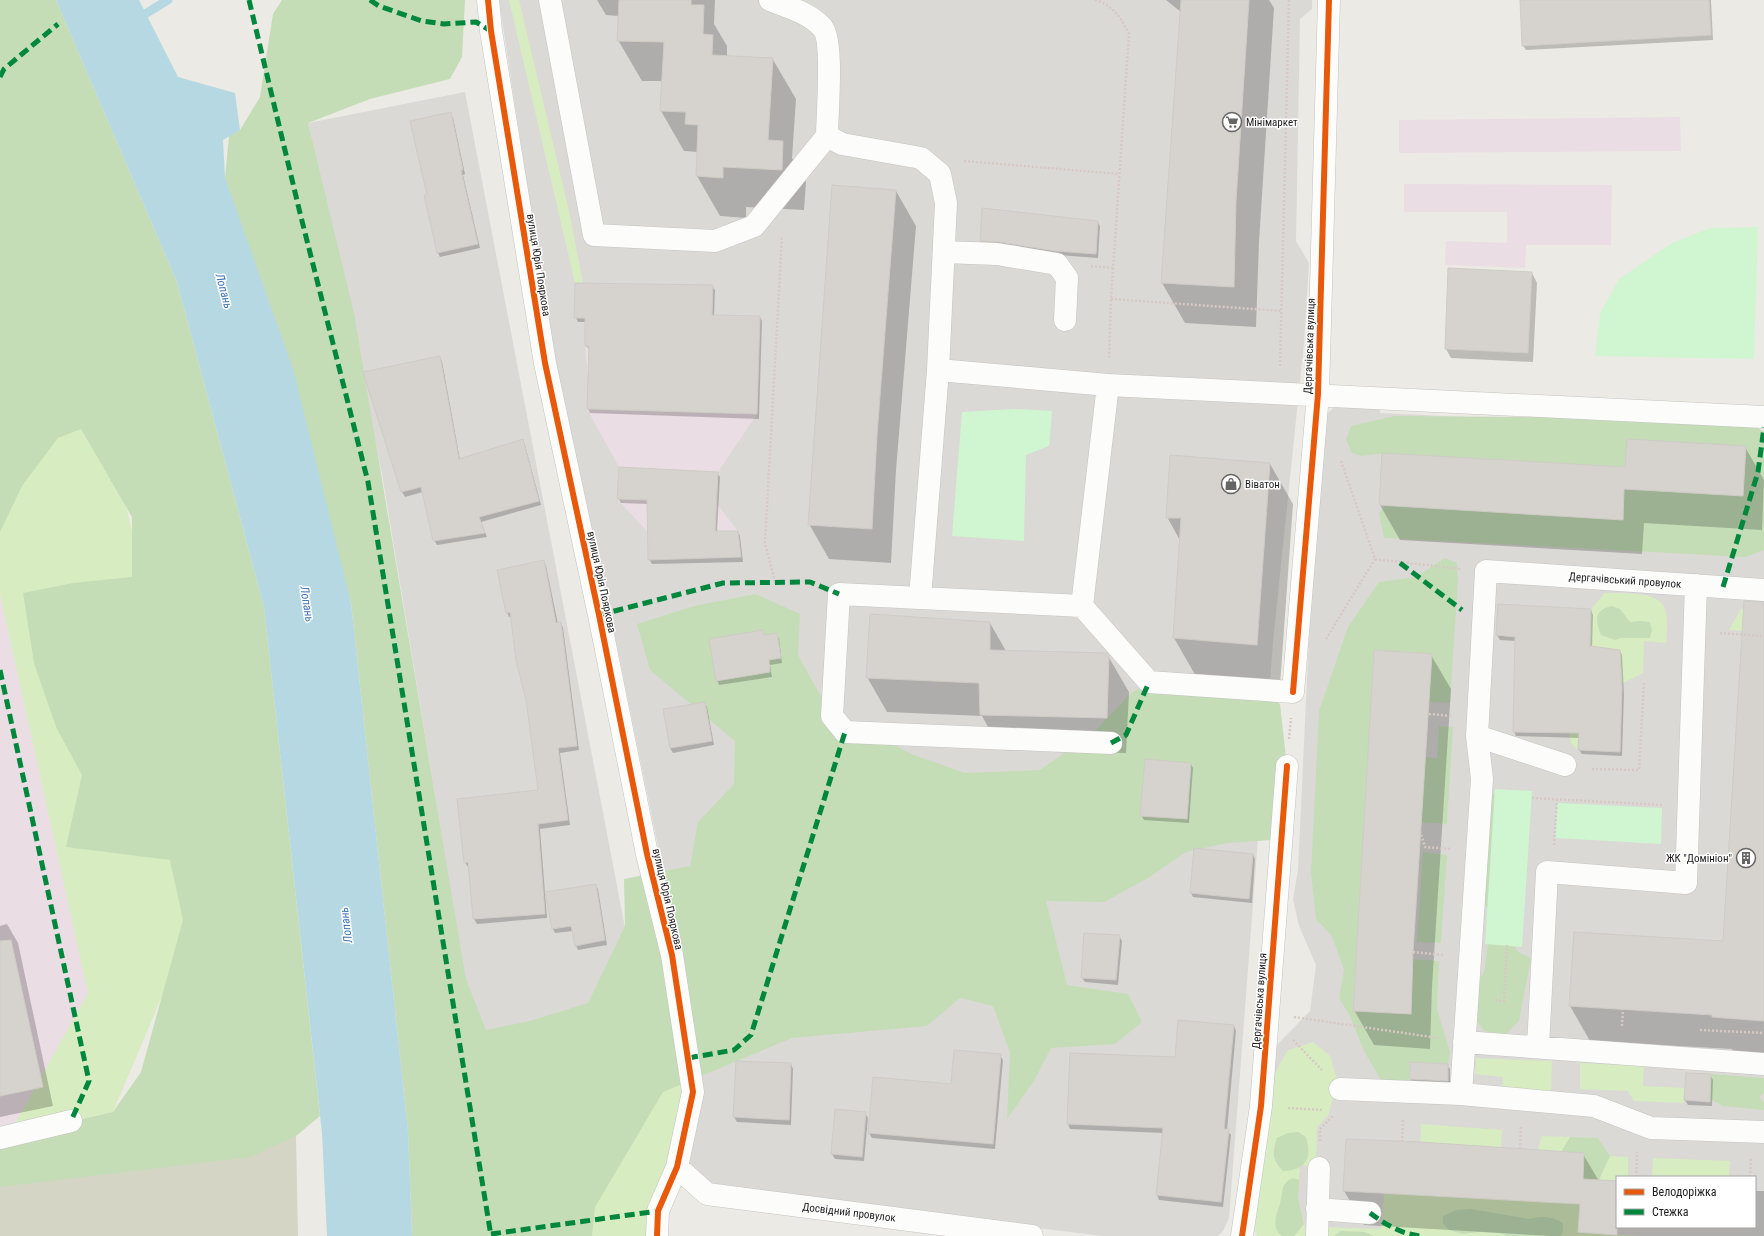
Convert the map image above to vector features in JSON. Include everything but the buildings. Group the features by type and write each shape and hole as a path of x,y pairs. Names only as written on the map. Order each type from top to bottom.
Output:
{"street":[{"name":"вулиця Юрія Пояркова","path":"488,0 545,363 599,614 647,854 672,955 693,1092 677,1167 658,1211 657,1236"},
{"path":"550,0 594,235 715,241 754,226 827,136 829,47 823,28 797,10 770,0"},
{"name":"Дергачівська вулиця","path":"1293,692 1318,394 1329,0"},
{"path":"827,136 842,144 921,158 940,174 946,203 938,370 920,598"},
{"path":"944,252 997,254 1057,264 1067,278 1065,320"},
{"path":"938,370 1108,385 1278,392 1764,417"},
{"path":"1082,606 1108,385"},
{"path":"1461,1094 1482,779 1478,736 1486,571"},
{"name":"Дергачівський провулок","path":"1486,571 1764,590"},
{"path":"1538,1047 1547,872 1686,883 1696,585"},
{"path":"1111,743 845,732 832,716 839,594 1082,606 1149,682 1293,692"},
{"path":"1478,736 1565,764"},
{"name":"Дергачівська вулиця","path":"1242,1236 1261,1106 1287,766"},
{"path":"1464,1042 1764,1064"},
{"path":"1340,1089 1461,1094 1594,1106 1651,1128 1764,1132"},
{"path":"0,1138 71,1121"},
{"name":"Досвідний провулок","path":"677,1167 707,1194 1032,1236"},
{"path":"1317,1236 1319,1168"},
{"path":"1317,1209 1370,1213"}],"path":[{"path":"1095,0 1106,3 1120,16 1129,34 1111,299 1108,385"},
{"path":"1278,392 1282,311 1289,0"},
{"path":"921,158 1119,174"},
{"path":"775,200 782,235 765,543 775,582"},
{"path":"1111,299 1282,311"},
{"path":"1338,454 1375,559"},
{"path":"1375,559 1464,570 1486,571"},
{"path":"1322,646 1375,559"},
{"path":"1694,632 1764,636"},
{"path":"1565,764 1583,769 1639,770 1644,683"},
{"path":"1287,766 1293,692"},
{"path":"1429,714 1458,716"},
{"path":"1532,798 1689,806"},
{"path":"1553,872 1557,800"},
{"path":"1420,831 1425,847 1451,849"},
{"path":"1413,952 1444,955"},
{"path":"1622,1026 1623,1009"},
{"path":"1268,1013 1464,1042"},
{"path":"1268,1013 1340,1089 1338,1111 1320,1129 1319,1168"},
{"path":"1261,1106 1338,1111"},
{"path":"1402,1142 1403,1115"},
{"path":"1520,1150 1521,1123"},
{"path":"1636,1176 1637,1150"},
{"path":"1750,1176 1751,1156"}],"shaded area":[{"path":"499,0 1312,0 1312,9 1300,19 1296,241 1309,263 1304,343 1273,642 1229,1218 1223,1231 1218,1236 1103,1236 728,1191 715,1189 687,1165 676,900 662,866 620,660 549,329"},
{"path":"465,92 627,938 498,1176 382,474 308,123"},
{"path":"1680,117 1681,151 1399,153 1399,120"},
{"path":"1404,184 1612,185 1611,245 1526,245 1525,268 1445,265 1446,241 1507,243 1507,212 1404,212"},
{"path":"575,283 713,285 712,315 760,316 757,414 718,472 716,503 738,531 741,557 648,560 647,531 617,499 619,467 587,409 588,379 585,346 585,318 575,318"},
{"path":"1380,404 1380,413 1764,431 1764,1236 1257,1236 1274,1048 1310,1011 1316,965 1299,926 1293,899 1298,870 1311,595 1323,418 1336,405"},
{"path":"0,594 106,1073 0,1134"},
{"path":"296,1136 298,1236 0,1236 0,1185"}],"green space":[{"path":"0,0 56,0 177,282 264,607 320,1116 296,1136 251,1157 0,1187 0,1140 8,1136 113,1112 141,1072 183,920 170,860 66,847 82,775 56,727 34,663 23,593 73,583 132,577 132,517 81,429 58,438 22,486 0,532"},
{"path":"282,0 465,0 462,57 450,79 370,99 308,123 354,313 466,979 486,1030 530,1021 588,1003 625,926 624,879 690,866 698,822 734,784 735,741 650,670 637,624 694,606 756,594 800,614 798,655 832,716 914,755 965,773 1040,770 1096,730 1131,693 1167,673 1240,679 1280,704 1287,766 1271,840 1227,843 1186,852 1148,878 1104,902 1046,901 1067,985 1128,994 1142,1022 1115,1044 1051,1048 1034,1081 1007,1119 1010,1053 993,1006 960,998 927,1026 792,1038 663,1092 595,1207 592,1236 412,1236 408,1131 351,603 225,178 229,136 240,130 260,97 273,14"},
{"path":"509,0 519,0 569,211 583,283 575,283"},
{"path":"1758,227 1754,359 1595,356 1600,313 1619,279 1672,243 1710,228"},
{"path":"0,235 105,419 214,873 113,1112 8,1136 88,993 0,594"},
{"path":"1015,409 1052,411 1049,446 1026,455 1024,541 952,536 962,412"},
{"path":"1395,416 1636,418 1755,426 1764,432 1764,550 1745,557 1384,538 1379,513 1385,506 1623,519 1627,439 1625,467 1387,453 1361,456 1352,453 1346,440 1351,426"},
{"path":"1445,558 1457,563 1458,581 1450,703 1429,702 1432,654 1374,650 1353,1010 1411,1014 1413,959 1439,961 1437,1009 1450,1052 1448,1064 1410,1062 1410,1087 1382,1082 1364,1051 1350,1016 1339,998 1344,970 1332,936 1316,919 1311,873 1319,711 1348,627 1379,582 1416,577"},
{"path":"1605,593 1639,594 1648,596 1661,603 1665,609 1667,617 1666,643 1644,641 1643,673 1623,683 1580,682 1578,750 1571,743 1569,733 1571,677 1526,661 1621,669 1620,650 1590,646 1591,609"},
{"path":"1612,606 1620,609 1630,622 1650,622 1652,630 1650,638 1621,638 1615,640 1601,635 1597,620 1599,613 1602,610"},
{"path":"1741,609 1764,611 1764,632 1729,630"},
{"path":"1439,726 1453,727 1447,824 1421,822 1425,757 1437,758"},
{"path":"1495,789 1532,791 1522,947 1485,944"},
{"path":"1488,791 1495,795 1500,810 1502,923 1518,952 1531,958 1519,1021 1506,1034 1484,1031 1476,1019 1475,990 1485,968 1491,915 1480,895"},
{"path":"1557,803 1662,808 1661,844 1555,838"},
{"path":"1423,852 1447,855 1441,943 1417,942"},
{"path":"1313,1042 1330,1056 1337,1079 1329,1114 1317,1128 1316,1167 1300,1165 1298,1199 1306,1228 1306,1236 1257,1236 1254,1230 1270,1090 1277,1069 1288,1050"},
{"path":"1476,1058 1552,1061 1551,1092 1502,1089 1503,1077 1475,1074"},
{"path":"1580,1063 1644,1066 1643,1086 1685,1088 1684,1103 1634,1101 1628,1091 1580,1089"},
{"path":"1711,1074 1764,1078 1764,1093 1759,1097 1764,1103 1764,1110 1723,1106 1710,1099"},
{"path":"683,1076 693,1092 657,1236 552,1236 591,1132"},
{"path":"1421,1124 1502,1130 1501,1148 1420,1142"},
{"path":"1298,1132 1306,1137 1308,1144 1308,1157 1306,1162 1298,1168 1283,1171 1274,1156 1274,1148 1277,1138 1288,1133"},
{"path":"1542,1136 1598,1138 1610,1156 1628,1157 1628,1176 1616,1176 1616,1181 1583,1180 1584,1153 1538,1150"},
{"path":"1570,1137 1598,1138 1610,1156 1599,1180 1583,1180 1584,1153 1561,1152"},
{"path":"1653,1158 1730,1161 1729,1176 1652,1176"},
{"path":"1293,1178 1299,1180 1298,1198 1304,1224 1294,1236 1282,1236 1276,1229 1275,1221 1284,1186"},
{"path":"1384,1193 1580,1204 1578,1232 1641,1236 1324,1236 1325,1227 1381,1229"},
{"path":"1471,1209 1529,1219 1538,1217 1550,1218 1563,1223 1563,1231 1561,1236 1508,1236 1499,1233 1478,1232 1463,1234 1449,1230 1443,1223 1443,1216 1456,1210"},
{"path":"1341,1231 1365,1232 1374,1236 1334,1236"}],"water":[{"name":"Лопань","path":"56,0 139,0 178,77 235,93 240,130 223,140 225,178 293,369 351,603 408,1131 412,1236 327,1236 322,1133 264,607 177,282"}],"waterway":[{"path":"138,23 145,14 168,0"}],"marked path":[{"path":"249,0 300,213 368,482 491,1236"},
{"path":"370,0 379,6 422,21 444,24 476,22 491,31"},
{"path":"0,77 4,69 58,24"},
{"path":"1723,587 1758,472 1764,427"},
{"path":"1400,563 1462,610"},
{"path":"599,615 723,583 810,582 839,594"},
{"path":"0,670 89,1081 71,1121"},
{"path":"1111,743 1126,735 1149,682"},
{"path":"688,1058 734,1050 751,1035 845,732"},
{"path":"491,1234 658,1211"},
{"path":"1370,1213 1394,1228 1406,1233 1420,1236"}],"cycle path":[{"path":"488,0 491,31 545,363 599,615 647,854 672,955 693,1092 677,1167 658,1211 657,1236"},
{"path":"1293,692 1318,394 1329,0"},
{"path":"1242,1236 1261,1106 1287,766"}],"place":[{"name":"Мінімаркет","path":"1232,122"},
{"name":"Віватон","path":"1231,484"},
{"name":"ЖК \"Домініон\"","path":"1746,858"}]}
